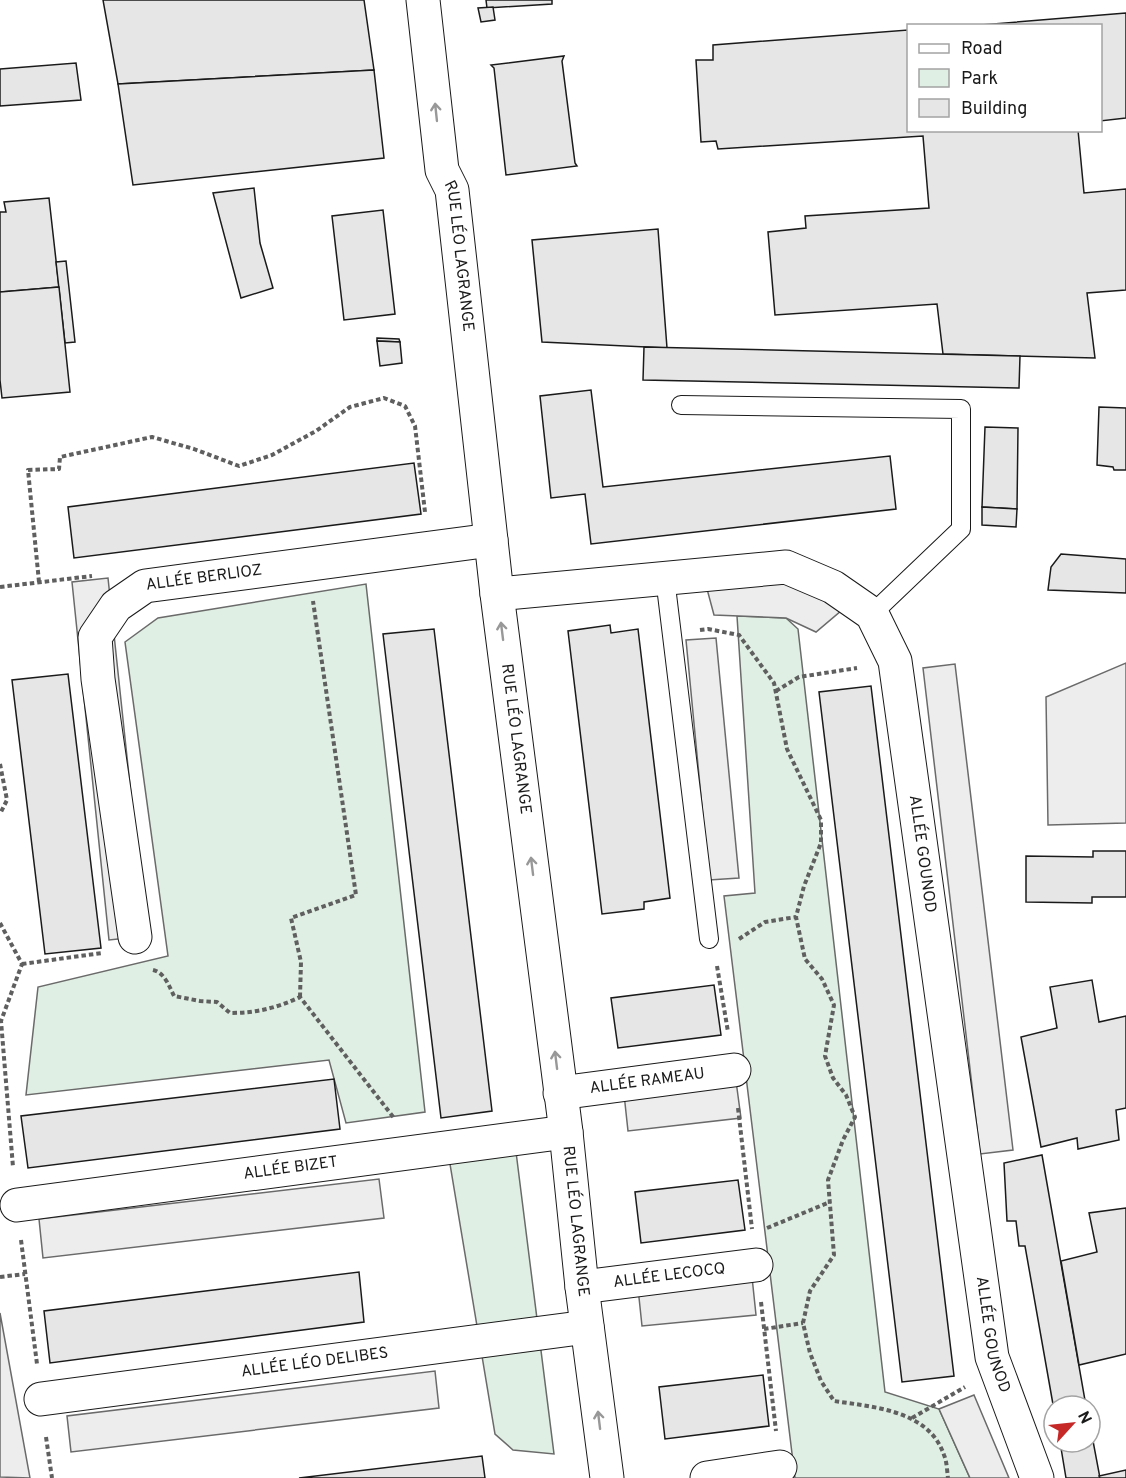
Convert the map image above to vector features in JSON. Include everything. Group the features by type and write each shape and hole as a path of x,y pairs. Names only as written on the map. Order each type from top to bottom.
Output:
{"street":[{"name":"RUE LÉO LAGRANGE","path":"423,0 442,170 452,190 497,594 566,1132 582,1287 607,1478"},
{"name":"ALLÉE BERLIOZ","path":"126,944 95,637 116,606 145,586 492,540"},
{"name":"ALLÉE GOUNOD","path":"497,594 786,567 833,587 872,614 895,661 992,1357 1037,1478"},
{"name":"ALLÉE RAMEAU","path":"560,1093 734,1070"},
{"name":"ALLÉE BIZET","path":"17,1205 566,1132"},
{"name":"ALLÉE LECOCQ","path":"582,1287 755,1250"},
{"name":"ALLÉE LÉO DELIBES","path":"41,1399 587,1327"},
{"path":"707,1478 780,1467"}],"lane":[{"path":"681,405 962,409 961,529 872,614"},
{"path":"665,578 708,939"}],"path":[{"path":"39,582 28,470 59,469 60,457 152,437 194,449 239,466 272,455 316,431 350,406 384,398 405,406 415,426 429,548"},
{"path":"308,564 356,895 291,918 301,962 300,997 420,1152"},
{"path":"0,587 110,574 145,586"},
{"path":"672,633 708,629 739,634 774,683 787,750 821,820 821,843 804,886 796,917 805,958 822,979 834,1005 825,1056 833,1078 846,1095 855,1117 843,1140 828,1180 834,1255 810,1291 803,1323 810,1353 821,1381 834,1401 883,1409 912,1418 936,1438 944,1455 948,1478"},
{"path":"776,691 799,677 895,661"},
{"path":"0,764 7,800 0,813"},
{"path":"715,958 745,934 765,922 796,917"},
{"path":"708,939 715,958 734,1070 780,1467"},
{"path":"22,964 126,944 129,960 143,968 159,972 174,996 217,1002 230,1013 251,1013 280,1007 300,997"},
{"path":"755,1250 830,1202"},
{"path":"0,1277 25,1274"},
{"path":"764,1329 803,1323"},
{"path":"912,1418 997,1370"}],"green space":[{"path":"366,584 425,1112 346,1123 329,1060 26,1095 38,987 168,956 125,642 158,618"},
{"path":"737,616 786,618 798,629 885,1392 939,1409 970,1478 795,1478 724,896 755,893"},
{"path":"513,1128 554,1454 513,1450 495,1434 446,1140"}],"shaded area":[{"path":"108,578 146,936 109,940 72,582"},
{"path":"764,582 798,583 842,610 816,632 786,618 714,615 707,589"},
{"path":"716,638 739,878 709,880 686,640"},
{"path":"1126,663 1126,823 1048,825 1046,697"},
{"path":"955,664 1013,1150 980,1154 923,668"},
{"path":"736,1081 741,1118 628,1131 624,1094"},
{"path":"379,1179 384,1218 43,1258 39,1219"},
{"path":"752,1277 756,1315 642,1326 638,1288"},
{"path":"0,1313 30,1478 0,1477"},
{"path":"435,1371 439,1408 71,1452 67,1416"},
{"path":"974,1395 1009,1478 970,1478 939,1409"}],"building":[{"path":"103,0 364,0 374,70 118,84"},
{"path":"486,0 552,0 552,4 487,8"},
{"path":"493,7 495,20 481,22 478,8"},
{"path":"1126,13 1126,118 1102,121 1102,24 992,24"},
{"path":"907,30 907,132 1078,132 1084,193 1126,189 1126,290 1087,293 1095,358 943,354 937,304 775,315 768,232 806,228 805,216 929,208 923,136 718,149 716,141 701,142 696,60 713,60 713,45"},
{"path":"564,56 562,61 577,166 506,175 494,68 491,65"},
{"path":"76,63 81,100 0,106 0,69"},
{"path":"374,70 384,158 133,185 118,84"},
{"path":"254,188 260,243 273,288 241,298 213,193"},
{"path":"49,198 59,287 0,292 0,212 6,212 4,202"},
{"path":"383,210 395,314 344,320 332,216"},
{"path":"658,229 667,348 542,342 532,240"},
{"path":"66,261 75,342 65,343 56,262"},
{"path":"59,287 70,392 2,398 0,292"},
{"path":"377,338 399,339 400,342 377,341"},
{"path":"377,341 400,342 402,363 380,366"},
{"path":"644,347 1020,356 1019,388 643,380"},
{"path":"591,390 603,487 890,456 896,509 591,544 585,494 551,498 540,396"},
{"path":"1099,407 1126,408 1126,470 1114,470 1113,467 1097,465"},
{"path":"985,427 1018,428 1017,509 982,507"},
{"path":"414,463 421,514 74,558 68,507"},
{"path":"982,507 1017,509 1016,527 982,525"},
{"path":"1061,554 1126,559 1126,593 1048,590 1051,567"},
{"path":"610,625 611,633 638,629 670,898 644,902 644,909 602,914 568,631"},
{"path":"434,629 492,1111 441,1118 383,634"},
{"path":"68,674 101,948 45,954 12,680"},
{"path":"871,686 954,1376 902,1382 819,692"},
{"path":"1093,851 1126,851 1126,897 1092,897 1092,903 1026,902 1026,856 1093,857"},
{"path":"1092,980 1099,1022 1126,1016 1126,1108 1116,1110 1119,1140 1078,1149 1077,1138 1041,1147 1021,1037 1057,1028 1050,987"},
{"path":"714,985 721,1035 618,1048 611,998"},
{"path":"334,1079 340,1129 28,1168 21,1116"},
{"path":"1042,1155 1084,1394 1051,1394 1025,1246 1019,1246 1016,1221 1007,1221 1004,1163"},
{"path":"738,1180 745,1230 641,1243 635,1192"},
{"path":"1126,1208 1126,1354 1079,1365 1061,1261 1097,1252 1089,1213"},
{"path":"359,1272 364,1322 50,1363 44,1311"},
{"path":"763,1375 769,1426 665,1439 659,1387"},
{"path":"1062,1454 1095,1454 1100,1478 1066,1478"},
{"path":"482,1456 485,1478 299,1478"},
{"path":"1126,1470 1126,1478 1100,1478 1099,1476"}]}
